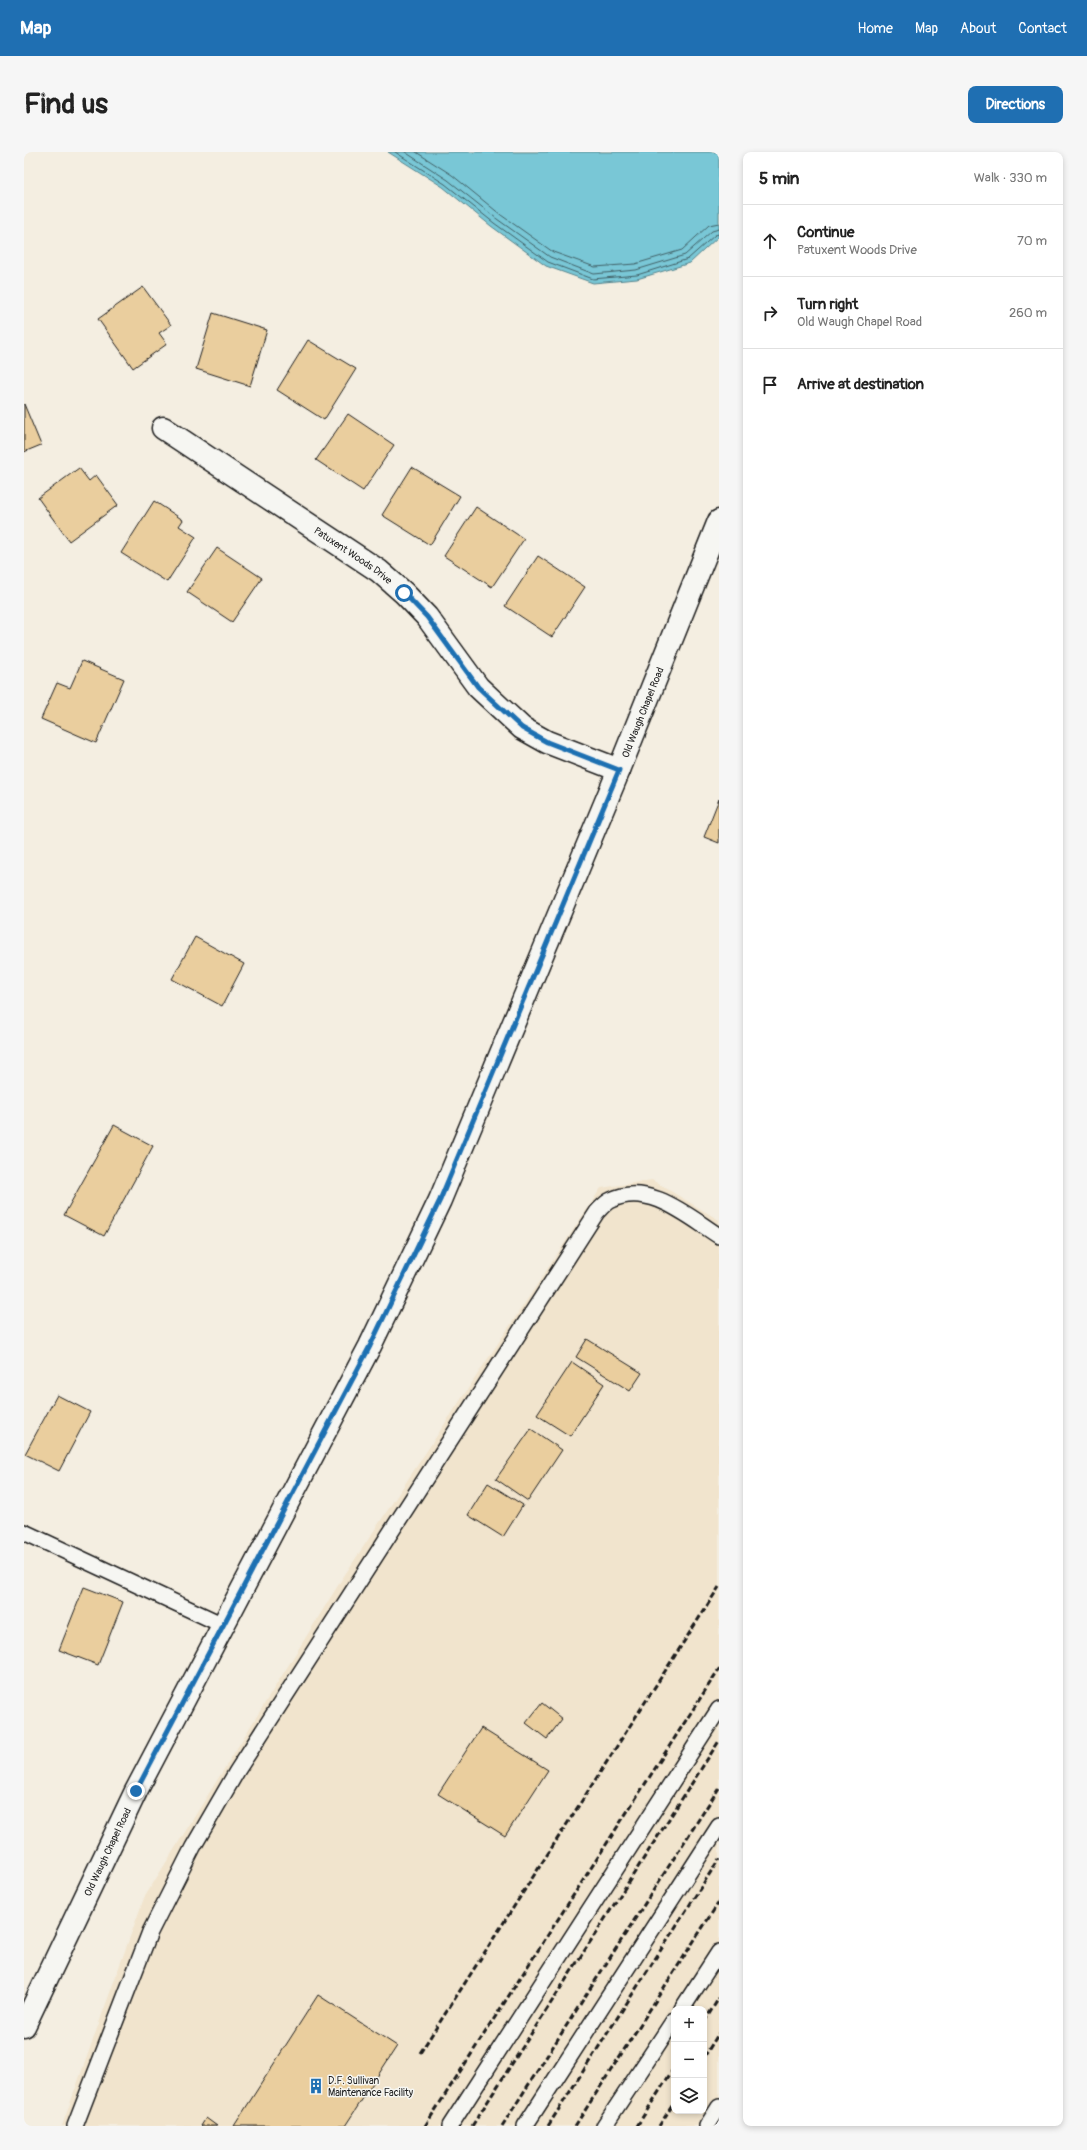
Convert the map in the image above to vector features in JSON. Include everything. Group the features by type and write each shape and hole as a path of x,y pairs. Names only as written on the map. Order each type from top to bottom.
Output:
{"street":[{"name":"Patuxent Woods Drive","path":"163,428 378,571 404,593 427,617 478,687 522,728 547,742 619,770"},
{"name":"Old Waugh Chapel Road","path":"24,2026 136,1791 370,1346 440,1200 619,770 719,521"}],"lane":[{"path":"75,2126 150,1932 193,1847 237,1771 597,1212 609,1200 622,1196 642,1196 668,1203 719,1236"},
{"path":"24,1532 223,1625"},
{"path":"450,2126 719,1708"},
{"path":"526,2126 719,1826"},
{"path":"684,2006 719,1952"},
{"path":"604,2126 671,2025"},
{"path":"707,2126 719,2107"}],"shaded area":[{"path":"652,1180 719,1220 719,2126 62,2126 144,1898 342,1579 601,1188"}],"water":[{"path":"388,152 719,152 719,236 690,263 637,279 593,283 546,266 491,226 443,187"}],"building":[{"path":"143,287 171,325 159,333 167,344 133,368 98,319"},
{"path":"213,313 267,330 250,386 196,369"},
{"path":"308,340 356,369 324,420 277,390"},
{"path":"24,404 41,445 24,452"},
{"path":"348,414 394,445 363,491 316,460"},
{"path":"412,467 460,496 430,545 382,515"},
{"path":"79,468 89,481 96,475 118,505 69,541 38,498"},
{"path":"154,501 183,520 179,526 196,537 167,582 121,553"},
{"path":"476,507 524,539 492,587 444,556"},
{"path":"217,548 262,578 232,622 187,592"},
{"path":"538,556 585,587 552,637 505,606"},
{"path":"82,661 124,679 96,743 41,719 57,683 70,688"},
{"path":"719,799 719,843 704,837"},
{"path":"195,937 244,964 222,1006 172,979"},
{"path":"114,1125 153,1146 104,1236 64,1215"},
{"path":"587,1339 642,1373 630,1391 576,1357"},
{"path":"572,1362 604,1384 570,1436 537,1415"},
{"path":"57,1395 90,1412 59,1471 25,1454"},
{"path":"531,1429 562,1450 528,1501 496,1479"},
{"path":"488,1483 523,1505 503,1537 468,1515"},
{"path":"84,1587 123,1602 98,1665 59,1650"},
{"path":"542,1703 562,1719 547,1739 526,1723"},
{"path":"481,1728 548,1770 505,1836 438,1794"},
{"name":"D.F. Sullivan Maintenance Facility","path":"318,1995 397,2046 345,2126 234,2126"},
{"path":"206,2118 217,2126 201,2126"}],"railway":[{"path":"420,2053 719,1587"},
{"path":"425,2126 719,1669"},
{"path":"472,2126 719,1741"},
{"path":"502,2126 719,1788"},
{"path":"548,2126 719,1859"},
{"path":"575,2126 719,1902"},
{"path":"707,2017 719,1998"},
{"path":"707,2052 719,2033"},
{"path":"637,2126 671,2073"},
{"path":"659,2126 671,2108"}],"place":[{"name":"D.F. Sullivan Maintenance Facility","path":"316,2086"}],"route":[{"path":"136,1791 370,1346 440,1200 619,770 547,742 522,728 497,707 478,687 453,655 427,617 404,593"}]}
